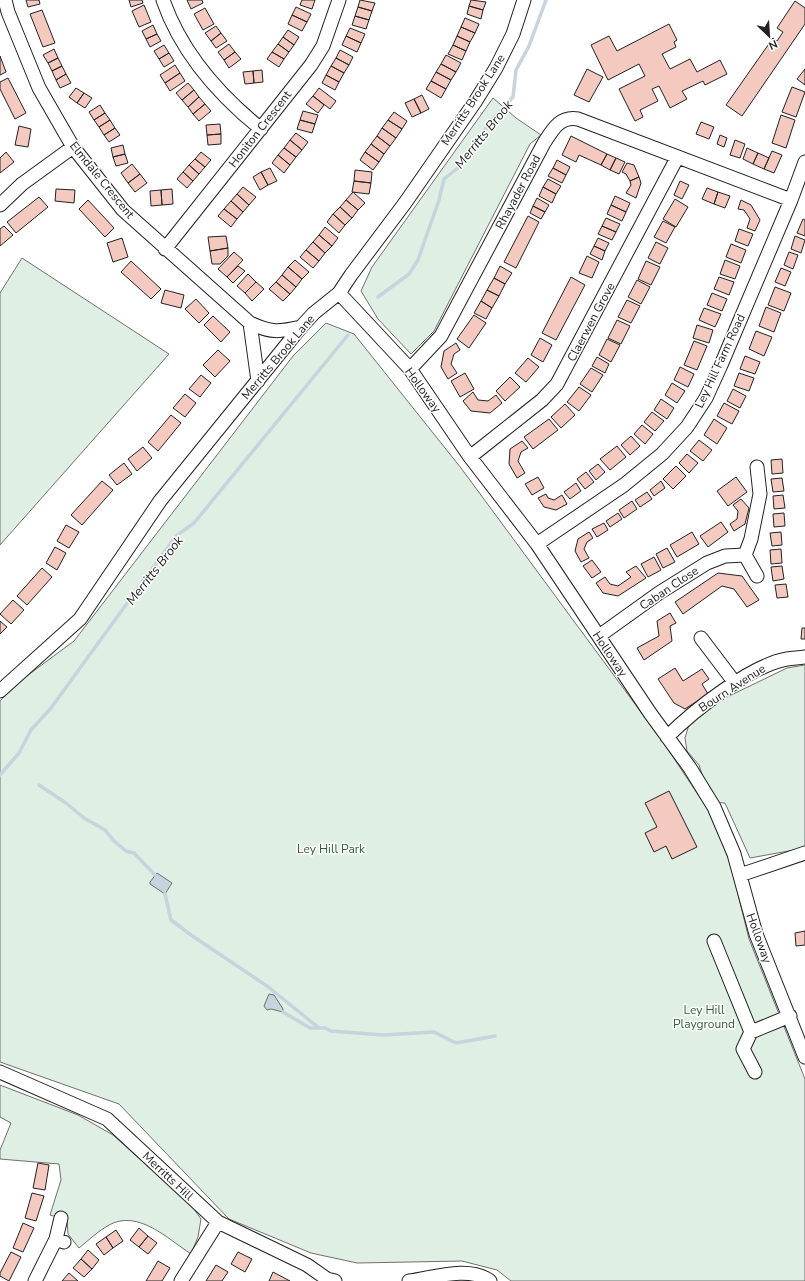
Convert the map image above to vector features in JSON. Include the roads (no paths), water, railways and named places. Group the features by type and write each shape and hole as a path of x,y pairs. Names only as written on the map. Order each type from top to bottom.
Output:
{"street":[{"name":"Elmdale Crescent","path":"5,0 8,12 40,88 74,147 123,210 165,249 250,323 266,331 283,331 301,328"},
{"path":"163,0 193,58 212,82 238,110 261,129"},
{"name":"Honiton Crescent","path":"165,249 310,65 323,46 339,0"},
{"name":"Merritts Brook Lane","path":"0,691 80,619 160,501 301,328 314,313 340,293 350,275 405,203 484,88 513,34 524,0"},
{"name":"Rhayader Road","path":"410,369 441,336 544,144 555,126 562,120 571,118 578,119 677,158 791,200"},
{"path":"0,204 22,184 74,147"},
{"name":"Claerwen Grove","path":"470,456 542,400 557,384 677,158"},
{"name":"Ley Hill Farm Road","path":"537,544 624,485 662,454 687,427 706,398 721,365 791,200 805,162"},
{"name":"Holloway","path":"340,293 410,369 470,456 537,544 667,737 690,768 714,807 734,854 756,934 790,1016 801,1034 805,1057"},
{"path":"250,323 258,381"},
{"path":"757,467 760,494 745,555 757,576"},
{"name":"Caban Close","path":"599,636 659,593 707,563 725,556 745,555"},
{"path":"701,638 735,684"},
{"name":"Bourn Avenue","path":"667,737 684,721 735,684 762,667 786,659 805,657"},
{"path":"740,875 805,853"},
{"path":"714,941 751,1032"},
{"path":"755,1072 743,1049 751,1032 790,1016"},
{"name":"Merritts Hill","path":"0,1072 107,1119 218,1222 307,1265 327,1279 335,1281"},
{"path":"35,1281 60,1240 61,1218"},
{"path":"181,1281 218,1222"},
{"path":"409,1281 461,1274 476,1275 490,1281"}],"waterway":[{"name":"Merritts Brook","path":"378,297 409,274 418,260 439,200 444,179 459,167 491,121 513,97 516,70 529,46 546,0"},
{"name":"Merritts Brook","path":"0,775 19,753 31,730 51,708 176,536 194,523 348,335"},
{"path":"39,785 66,803 84,818 105,830 114,841 126,851 134,853 155,875"},
{"path":"165,894 171,920 267,986 319,1028 325,1028 331,1031 383,1035 434,1032 456,1043 495,1036"},
{"path":"283,1012 310,1028 319,1028"}],"park label":[{"name":"Ley Hill Park","path":"331,849"},
{"name":"Ley Hill Playground","path":"704,1017"}]}
